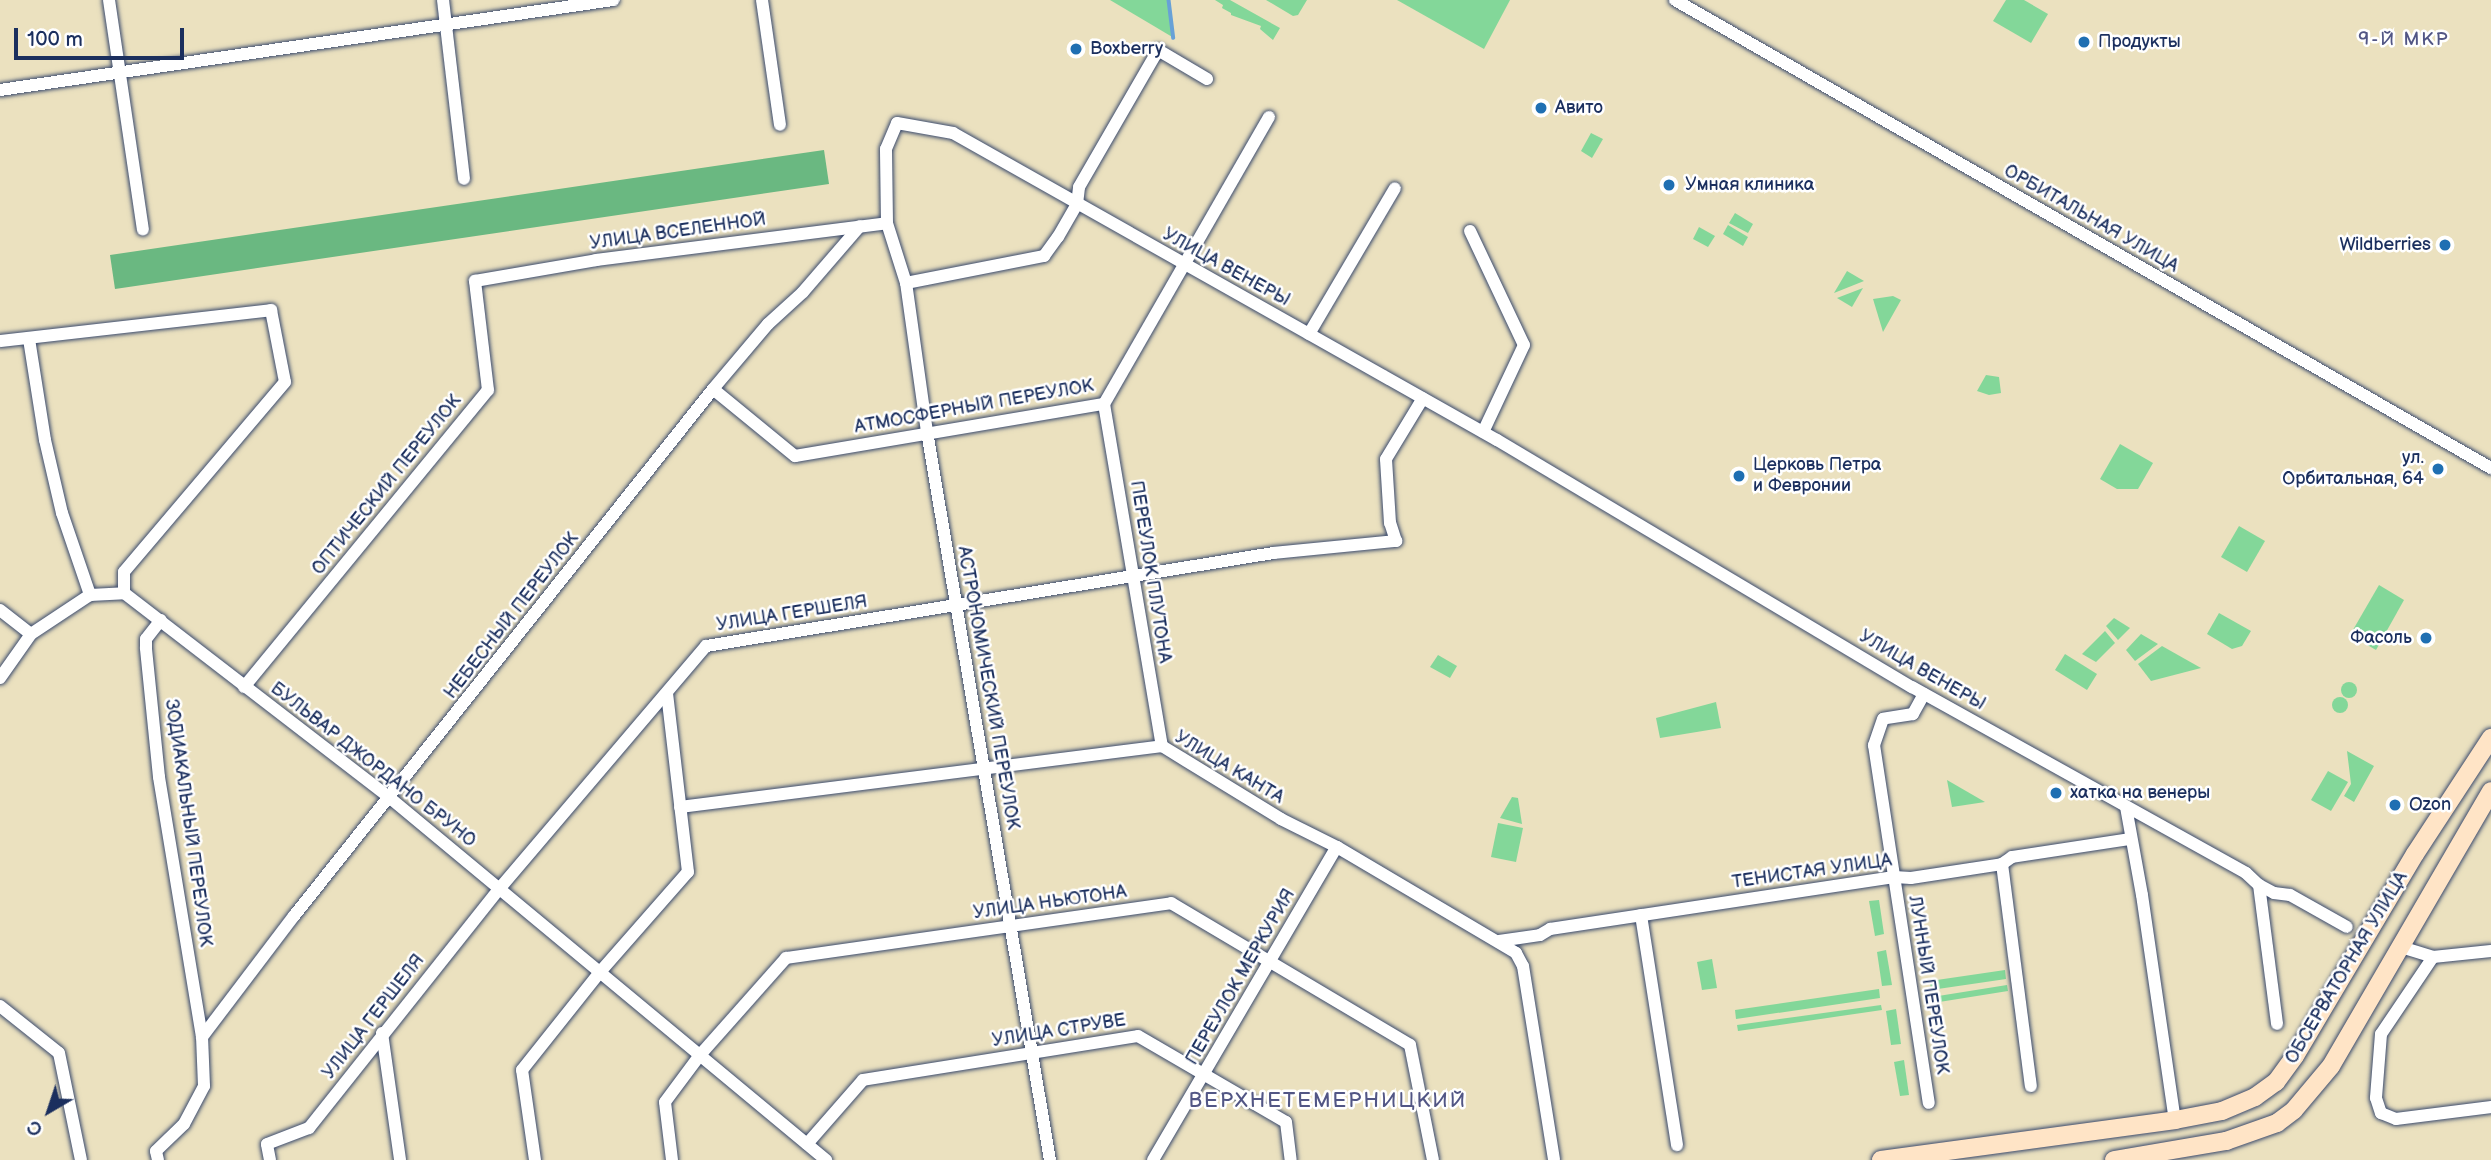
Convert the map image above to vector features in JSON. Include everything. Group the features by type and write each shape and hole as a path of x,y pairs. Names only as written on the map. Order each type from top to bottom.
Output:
{"main road":[{"name":"ОБСЕРВАТОРНАЯ УЛИЦА","path":"1881,1160 2175,1120 2240,1105 2276,1082 2295,1056 2415,855 2491,738"},
{"name":"ОБСЕРВАТОРНАЯ УЛИЦА","path":"2114,1160 2226,1141 2277,1123 2310,1093 2332,1066 2491,791"},
{"name":"ОБСЕРВАТОРНАЯ УЛИЦА","path":"2415,855 2432,867 2434,890"},
{"path":"1976,1160 1993,1145"}],"street":[{"path":"109,0 143,230"},
{"path":"443,0 464,179"},
{"path":"0,90 613,0"},
{"path":"762,0 780,125"},
{"name":"ОРБИТАЛЬНАЯ УЛИЦА","path":"1675,0 2491,468"},
{"path":"906,283 1044,256 1051,250 1077,204 1079,187 1158,50 1207,79"},
{"name":"АТМОСФЕРНЫЙ ПЕРЕУЛОК","path":"713,389 794,456 1104,404 1269,117"},
{"name":"УЛИЦА ВЕНЕРЫ","path":"887,222 886,149 897,123 953,133 1483,432 1924,694 2246,873 2259,885 2274,893 2290,895 2347,928"},
{"path":"1309,334 1395,188"},
{"name":"УЛИЦА ВСЕЛЕННОЙ","path":"475,281 596,260 887,222"},
{"name":"АСТРОНОМИЧЕСКИЙ ПЕРЕУЛОК","path":"887,222 906,283 927,432 1050,1160"},
{"name":"НЕБЕСНЫЙ ПЕРЕУЛОК","path":"202,1037 294,916 713,389 768,324 803,292 860,226"},
{"path":"1470,231 1524,345 1483,432"},
{"name":"ОПТИЧЕСКИЙ ПЕРЕУЛОК","path":"244,687 488,390 475,281"},
{"path":"0,341 271,310 285,382 124,572 124,593 90,595 31,634 0,678"},
{"path":"30,339 45,440 62,513 90,595"},
{"name":"УЛИЦА ГЕРШЕЛЯ","path":"270,1160 267,1144 309,1128 500,888 706,646 1273,553 1396,541 1390,523 1386,459 1423,398"},
{"name":"ПЕРЕУЛОК ПЛУТОНА","path":"1104,404 1161,746"},
{"name":"БУЛЬВАР ДЖОРДАНО БРУНО","path":"124,593 390,798 826,1160"},
{"path":"0,610 31,634"},
{"name":"ЗОДИАКАЛЬНЫЙ ПЕРЕУЛОК","path":"158,1160 156,1151 184,1124 204,1086 202,1037 159,777 146,648 146,639 162,620"},
{"path":"535,1160 523,1070 600,972 688,872 667,694"},
{"name":"ЛУННЫЙ ПЕРЕУЛОК","path":"1924,694 1913,715 1883,719 1874,745 1929,1102"},
{"name":"УЛИЦА КАНТА","path":"680,807 1161,746 1281,819 1338,847 1516,953 1523,967 1554,1160"},
{"path":"2126,807 2142,895 2175,1120"},
{"name":"ТЕНИСТАЯ УЛИЦА","path":"1499,941 1641,915 1894,877 1911,878 2002,864 2012,857 2130,839"},
{"name":"ПЕРЕУЛОК МЕРКУРИЯ","path":"1153,1160 1338,847"},
{"path":"2002,864 2031,1086"},
{"path":"2259,885 2277,1024"},
{"name":"УЛИЦА НЬЮТОНА","path":"672,1160 665,1102 700,1055 786,958 1171,903 1410,1045 1433,1160"},
{"path":"1641,915 1677,1145"},
{"path":"2401,947 2433,957 2491,950"},
{"path":"2433,957 2381,1034 2376,1098 2381,1113 2396,1119 2491,1107"},
{"path":"0,1006 59,1053 81,1160"},
{"path":"382,1034 400,1160"},
{"name":"УЛИЦА СТРУВЕ","path":"807,1144 863,1080 1138,1036 1286,1122 1291,1160"}],"green space":[{"path":"1110,0 1169,0 1174,38"},
{"path":"1215,0 1230,0 1280,28 1273,40 1260,29 1261,26 1231,15"},
{"path":"1266,0 1307,0 1298,15 1293,16"},
{"path":"1397,0 1510,0 1484,49"},
{"path":"2006,0 2024,0 2048,14 2031,43 1993,21"},
{"path":"1591,133 1603,139 1592,158 1581,151"},
{"path":"824,150 829,184 115,289 110,255"},
{"path":"1735,213 1753,224 1748,233 1729,223"},
{"path":"1728,225 1748,237 1743,246 1723,234"},
{"path":"1699,227 1715,236 1708,247 1693,239"},
{"path":"1847,271 1864,281 1834,293"},
{"path":"1863,288 1852,307 1837,298"},
{"path":"1893,296 1901,300 1883,332 1873,299"},
{"path":"1986,375 1999,377 2001,393 1989,395 1977,391"},
{"path":"2120,444 2153,463 2138,489 2117,489 2100,479"},
{"path":"2239,526 2265,541 2247,572 2221,557"},
{"path":"2379,585 2404,600 2376,650 2350,635"},
{"path":"2219,613 2251,631 2242,646 2232,649 2207,634"},
{"path":"2114,618 2130,628 2118,640 2106,626"},
{"path":"2105,631 2115,643 2096,662 2082,654"},
{"path":"2141,634 2158,644 2135,661 2126,650"},
{"path":"2162,646 2201,668 2151,681 2138,664"},
{"path":"2065,654 2097,674 2087,690 2055,670"},
{"path":"1438,655 1457,666 1450,678 1430,667"},
{"path":"2346,682 2352,682 2357,690 2355,696 2346,698 2341,693 2341,687"},
{"path":"2340,697 2346,699 2346,711 2340,713 2334,711 2332,705 2334,699"},
{"path":"1716,702 1721,728 1660,738 1656,718"},
{"path":"2347,751 2374,766 2354,802 2344,796 2351,784"},
{"path":"2328,771 2348,782 2331,811 2311,800"},
{"path":"1947,780 1985,802 1952,807"},
{"path":"1512,797 1518,798 1522,824 1500,818"},
{"path":"1498,823 1523,828 1516,862 1491,857"},
{"path":"1879,900 1884,934 1875,936 1869,901"},
{"path":"1886,950 1892,985 1882,986 1877,952"},
{"path":"1712,959 1717,988 1702,990 1697,962"},
{"path":"2005,970 2006,979 1931,990 1930,981"},
{"path":"2007,985 2008,991 1933,1003 1932,997"},
{"path":"1879,989 1880,998 1736,1019 1735,1010"},
{"path":"1881,1005 1882,1010 1738,1031 1737,1025"},
{"path":"1896,1009 1901,1044 1891,1045 1886,1011"},
{"path":"1904,1060 1909,1095 1900,1096 1894,1062"}],"waterway":[{"path":"1169,0 1174,38"}],"place":[{"name":"Продукты","path":"2084,42"},
{"name":"Boxberry","path":"1076,49"},
{"name":"Авито","path":"1541,108"},
{"name":"Умная клиника","path":"1669,185"},
{"name":"Wildberries","path":"2445,245"},
{"name":"ул. Орбитальная, 64","path":"2438,469"},
{"name":"Церковь Петра и Февронии","path":"1739,476"},
{"name":"Фасоль","path":"2426,638"},
{"name":"хатка на венеры","path":"2056,793"},
{"name":"Ozon","path":"2395,805"}],"district":[{"name":"9-Й МКР","path":"2404,40"},
{"name":"ВЕРХНЕТЕМЕРНИЦКИЙ","path":"1328,1101"}]}
